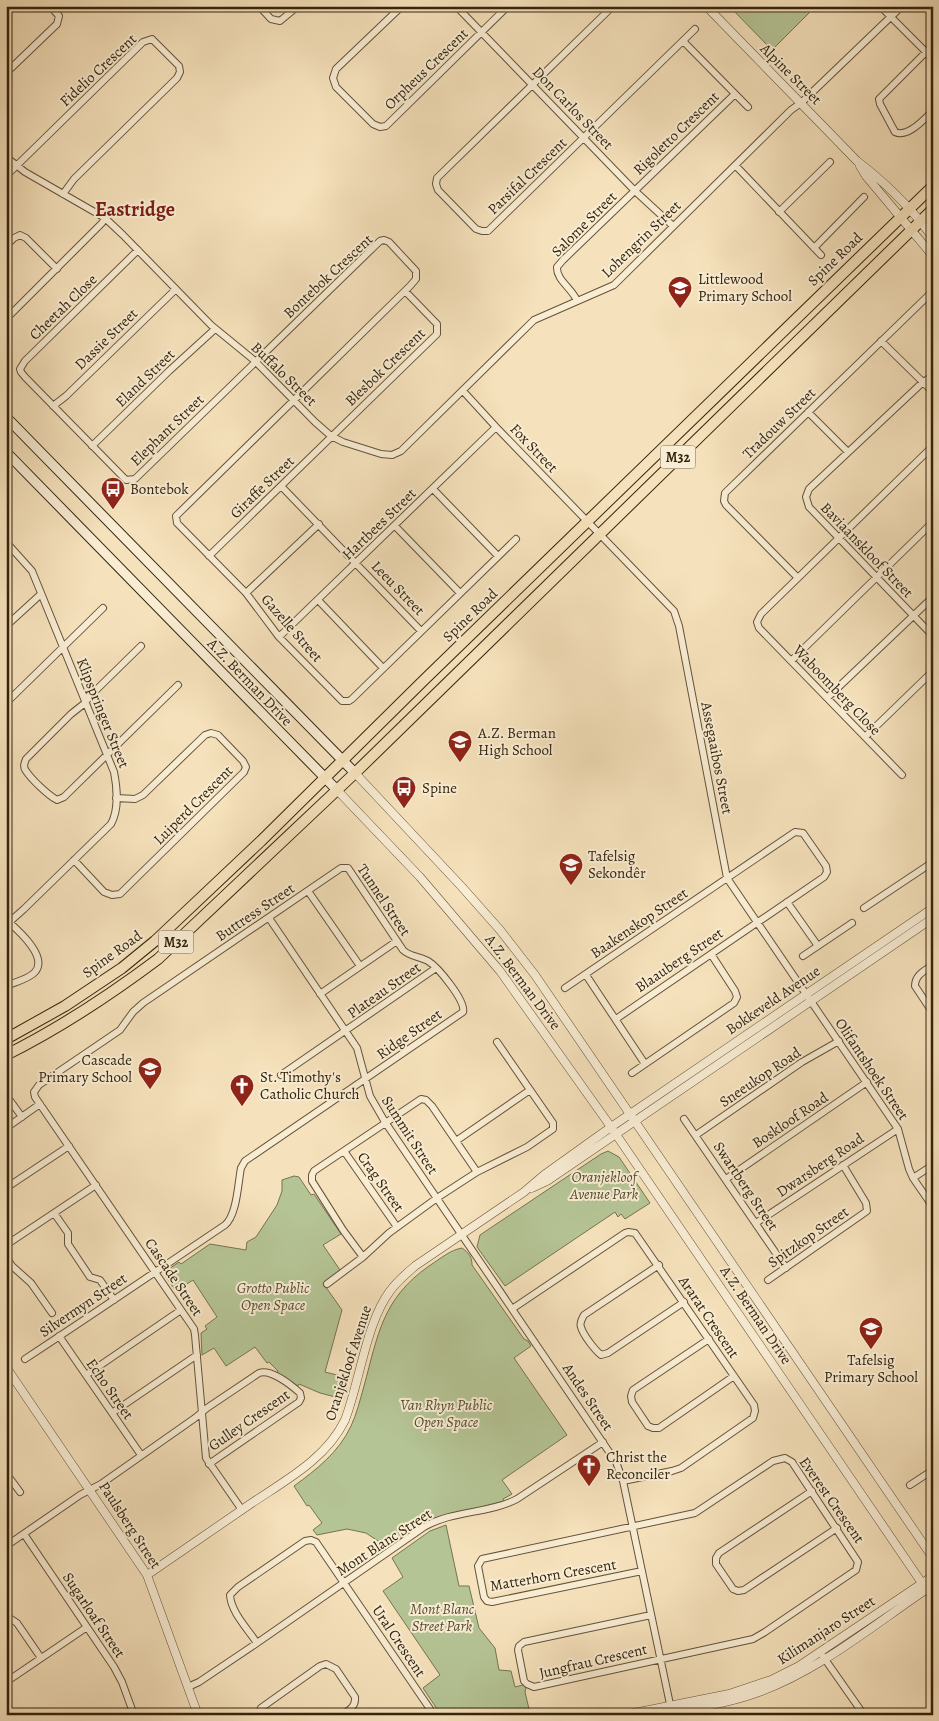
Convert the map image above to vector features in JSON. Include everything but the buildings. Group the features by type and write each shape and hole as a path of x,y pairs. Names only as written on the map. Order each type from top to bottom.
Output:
{"main road":[{"name":"Spine Road","path":"6,1039 65,1006 122,968 155,941 933,186"},
{"name":"Spine Road","path":"6,1055 69,1020 158,959 355,773 933,209"},
{"name":"A.Z. Berman Drive","path":"6,417 355,773"},
{"name":"A.Z. Berman Drive","path":"6,452 336,789"}],"street":[{"path":"6,73 57,24 59,16 50,6"},
{"path":"259,6 271,19 280,21 298,6"},
{"name":"Orpheus Crescent","path":"402,6 336,69 333,78 336,87 373,124 380,127 386,126 481,33"},
{"name":"Don Carlos Street","path":"456,6 635,191 672,226"},
{"path":"481,33 508,6"},
{"path":"532,86 613,6"},
{"name":"Alpine Street","path":"706,6 857,161 909,208 933,238"},
{"path":"880,6 933,59"},
{"name":"Lohengrin Street","path":"463,391 534,320 614,285 672,226 902,6"},
{"path":"584,137 695,29"},
{"name":"Fidelio Crescent","path":"16,166 143,42 152,39 179,66 180,72 177,78 74,179 63,194"},
{"name":"Rigoletto Crescent","path":"683,41 748,107"},
{"path":"933,45 882,94 880,99 880,104 895,132 898,134 917,126 933,111"},
{"name":"Parsifal Crescent","path":"532,86 437,178 438,190 476,229 488,231 584,137"},
{"name":"Rigoletto Crescent","path":"635,191 735,94"},
{"name":"Buffalo Street","path":"6,157 16,166 105,218 215,328 255,361 331,436 343,442 381,454 396,454 463,391"},
{"name":"Alpine Street","path":"857,161 866,176 933,256"},
{"path":"779,212 830,162"},
{"path":"6,176 16,166"},
{"path":"736,166 821,255"},
{"name":"Salome Street","path":"577,301 575,294 558,276 557,267 635,191"},
{"path":"814,248 864,198"},
{"path":"6,319 105,218"},
{"path":"6,246 20,235 26,238 57,269"},
{"name":"Bontebok Crescent","path":"255,361 380,241 389,242 416,271 416,279 293,400"},
{"name":"Cheetah Close","path":"53,406 21,372 21,366 138,250"},
{"name":"Dassie Street","path":"53,406 66,396 176,289"},
{"name":"Blesbok Crescent","path":"331,436 437,334 437,324 405,291"},
{"name":"Tradouw Street","path":"798,578 726,505 724,497 730,488 933,291"},
{"name":"Eland Street","path":"92,446 169,370 215,328"},
{"path":"881,341 933,392"},
{"name":"Elephant Street","path":"53,406 123,478 132,480 255,361"},
{"name":"Baviaanskloof Street","path":"933,376 923,382 809,489 806,497 809,507 933,636"},
{"name":"Fox Street","path":"463,391 599,533"},
{"name":"Gazelle Street","path":"293,400 176,513 177,523 246,593 279,637 342,701 349,701 516,539"},
{"path":"808,412 848,452"},
{"name":"Hartbees Street","path":"279,637 496,427"},
{"name":"Giraffe Street","path":"209,556 331,436"},
{"path":"798,578 933,446"},
{"name":"Leeu Street","path":"281,486 422,631"},
{"path":"433,489 498,556"},
{"path":"791,661 933,522"},
{"path":"246,593 319,524"},
{"path":"395,526 460,593"},
{"name":"Assegaaibos Street","path":"599,533 669,605 676,617 727,878 809,998"},
{"name":"Klipspringer Street","path":"8,546 29,566 116,780 115,817 111,824 8,924"},
{"name":"Waboomberg Close","path":"798,578 761,614 757,622 759,628 902,775"},
{"path":"6,626 41,594"},
{"path":"827,698 933,597"},
{"path":"318,600 383,668"},
{"path":"6,703 103,608"},
{"path":"141,646 26,759 24,766 26,771 51,796 58,800 64,797 178,685"},
{"path":"865,737 933,671"},
{"name":"Luiperd Crescent","path":"74,860 104,892 112,895 120,894 244,772 246,767 243,761 218,735 205,735 143,795 135,799 116,798"},
{"name":"A.Z. Berman Drive","path":"355,773 461,886 500,930 535,976 933,1558"},
{"name":"A.Z. Berman Drive","path":"336,789 420,877 500,971 614,1131 927,1586 933,1599"},
{"name":"Baakenskop Street","path":"566,988 795,832 803,833 826,866 827,872 787,902"},
{"path":"864,908 933,862"},
{"name":"Buttress Street","path":"40,1104 34,1094 35,1089 120,1030 133,1012 143,1003 341,868 346,867"},
{"name":"Tunnel Street","path":"346,867 350,870 407,954 426,960 436,968 464,1008"},
{"path":"308,891 360,966"},
{"path":"787,902 818,946"},
{"name":"Blaauberg Street","path":"616,1019 787,902"},
{"name":"Bokkeveld Avenue","path":"809,998 933,908"},
{"name":"Summit Street","path":"268,918 357,1048 370,1096 385,1122 462,1234"},
{"name":"Bokkeveld Avenue","path":"614,1131 809,998 933,918"},
{"path":"6,986 31,976 38,968 38,962 31,943 8,924"},
{"path":"803,956 852,924"},
{"path":"320,994 397,941"},
{"path":"632,1073 734,1003 737,997 735,990 711,954"},
{"path":"933,966 918,975 915,986 933,1013"},
{"name":"Plateau Street","path":"281,1075 346,1032 436,968"},
{"path":"586,975 645,1064"},
{"name":"Olifantshoek Street","path":"809,998 898,1129 913,1178 933,1207"},
{"name":"Ridge Street","path":"155,1272 230,1220 241,1168 245,1161 463,1012 464,1008"},
{"name":"Sneeukop Road","path":"696,1135 802,1062 839,1041"},
{"path":"326,1284 363,1258 397,1227 438,1198 477,1172 527,1147 553,1129 553,1123 497,1042"},
{"name":"Boskloof Road","path":"726,1179 867,1082"},
{"path":"456,1141 530,1090"},
{"path":"6,1095 22,1117"},
{"path":"363,1258 311,1179 314,1171 418,1100 426,1100 477,1172"},
{"path":"6,1128 40,1104"},
{"name":"Cascade Street","path":"40,1104 181,1310 194,1332 205,1454 209,1464 242,1510"},
{"name":"Swartberg Street","path":"684,1119 786,1268"},
{"name":"Dwarsberg Road","path":"756,1223 898,1129"},
{"name":"Oranjekloof Avenue","path":"147,1575 311,1463 332,1442 339,1432 351,1406 375,1318 390,1291 402,1277 415,1266 524,1192 544,1175 614,1131"},
{"path":"6,1188 69,1146"},
{"name":"Crag Street","path":"344,1151 397,1227"},
{"name":"Spitzkop Street","path":"768,1280 867,1211 866,1202 843,1165"},
{"path":"913,1178 933,1165"},
{"path":"6,1245 96,1185"},
{"path":"54,1213 68,1233 68,1244 90,1277 100,1280 114,1300"},
{"name":"Ararat Crescent","path":"512,1309 628,1232 635,1233 659,1265 755,1407 753,1418 681,1468 672,1472 623,1481"},
{"name":"Andes Street","path":"462,1234 616,1462 623,1481 671,1708"},
{"path":"6,1257 12,1266 31,1283 52,1312"},
{"path":"659,1265 584,1315 580,1321 581,1327 596,1351 601,1355 608,1353 684,1302"},
{"name":"Silvermyn Street","path":"25,1359 155,1272"},
{"path":"86,1375 181,1310"},
{"name":"Echo Street","path":"59,1336 141,1455"},
{"path":"709,1339 634,1390 631,1396 632,1402 648,1426 659,1428 734,1376"},
{"path":"112,1413 197,1355"},
{"name":"Paulsberg Street","path":"6,1367 147,1575 198,1715"},
{"name":"Gulley Crescent","path":"202,1413 262,1372 271,1374 301,1395 299,1402 209,1464"},
{"path":"6,1546 101,1484 202,1413"},
{"name":"Mont Blanc Street","path":"188,1687 199,1682 435,1521 453,1515 507,1505 603,1442"},
{"name":"Everest Crescent","path":"632,1528 695,1513 779,1459 785,1458 792,1462 858,1560 856,1570 753,1639 661,1658"},
{"path":"910,1485 932,1472"},
{"path":"7,1475 20,1492"},
{"path":"812,1490 719,1553 716,1558 716,1564 733,1589 738,1591 744,1590 837,1528"},
{"name":"Matterhorn Crescent","path":"632,1528 482,1559 478,1566 484,1597 487,1601 492,1602 642,1571"},
{"name":"Sugarloaf Street","path":"24,1534 118,1674 134,1715"},
{"name":"Ural Crescent","path":"257,1643 231,1602 230,1595 238,1587 305,1541 311,1540 316,1542 430,1709 431,1715"},
{"path":"927,1586 933,1576"},
{"name":"Kilimanjaro Street","path":"659,1715 671,1708 729,1694 790,1671 927,1586"},
{"name":"Kilimanjaro Street","path":"624,1715 733,1700 790,1679 825,1659 927,1586"},
{"name":"Jungfrau Crescent","path":"651,1615 524,1642 519,1646 518,1650 524,1681 534,1687 661,1658"},
{"path":"6,1621 11,1619 17,1623 41,1658"},
{"path":"6,1682 87,1626"},
{"path":"820,1652 864,1715"},
{"path":"258,1715 261,1708 320,1666 326,1664 336,1669 354,1697 353,1707 342,1715"},
{"path":"60,1715 65,1713 70,1715"}],"green space":[{"path":"729,6 816,6 772,50"},
{"name":"Oranjekloof Avenue Park","path":"608,1151 619,1157 650,1203 625,1219 621,1214 618,1217 615,1212 505,1286 477,1247 480,1235"},
{"name":"Grotto Public Open Space","path":"294,1176 299,1177 311,1195 314,1194 341,1234 323,1245 340,1270 323,1283 342,1310 325,1372 341,1376 341,1380 348,1382 343,1399 320,1393 299,1384 298,1386 277,1373 278,1371 269,1362 267,1363 255,1347 226,1366 214,1348 202,1355 201,1333 207,1329 205,1326 217,1317 193,1280 176,1291 166,1277 166,1271 179,1262 181,1264 210,1244 246,1250 247,1242 256,1237 277,1205 282,1191 282,1180"},
{"name":"Van Rhyn Public Open Space","path":"462,1248 470,1255 472,1265 524,1339 531,1346 514,1358 567,1435 502,1480 512,1494 503,1499 504,1501 431,1519 387,1547 366,1533 347,1529 317,1535 313,1530 322,1523 309,1505 307,1506 294,1486 326,1460 340,1444 351,1426 357,1411 378,1334 391,1305 401,1291 429,1266 449,1253"},
{"name":"Mont Blanc Street Park","path":"446,1525 459,1586 469,1586 479,1628 495,1648 499,1670 511,1671 515,1687 523,1685 526,1688 525,1692 529,1709 510,1713 509,1715 441,1715 423,1688 440,1675 383,1591 403,1577 392,1558 430,1531"}],"place":[{"name":"Littlewood Primary School","path":"680,309"},
{"name":"Bontebok","path":"113,510"},
{"name":"A.Z. Berman High School","path":"460,763"},
{"name":"Spine","path":"404,809"},
{"name":"Tafelsig Sekondêr","path":"571,886"},
{"name":"Cascade Primary School","path":"150,1090"},
{"name":"St. Timothy's Catholic Church","path":"242,1107"},
{"name":"Tafelsig Primary School","path":"871,1350"},
{"name":"Christ the Reconciler","path":"589,1487"}],"district":[{"name":"Eastridge","path":"135,209"}]}
